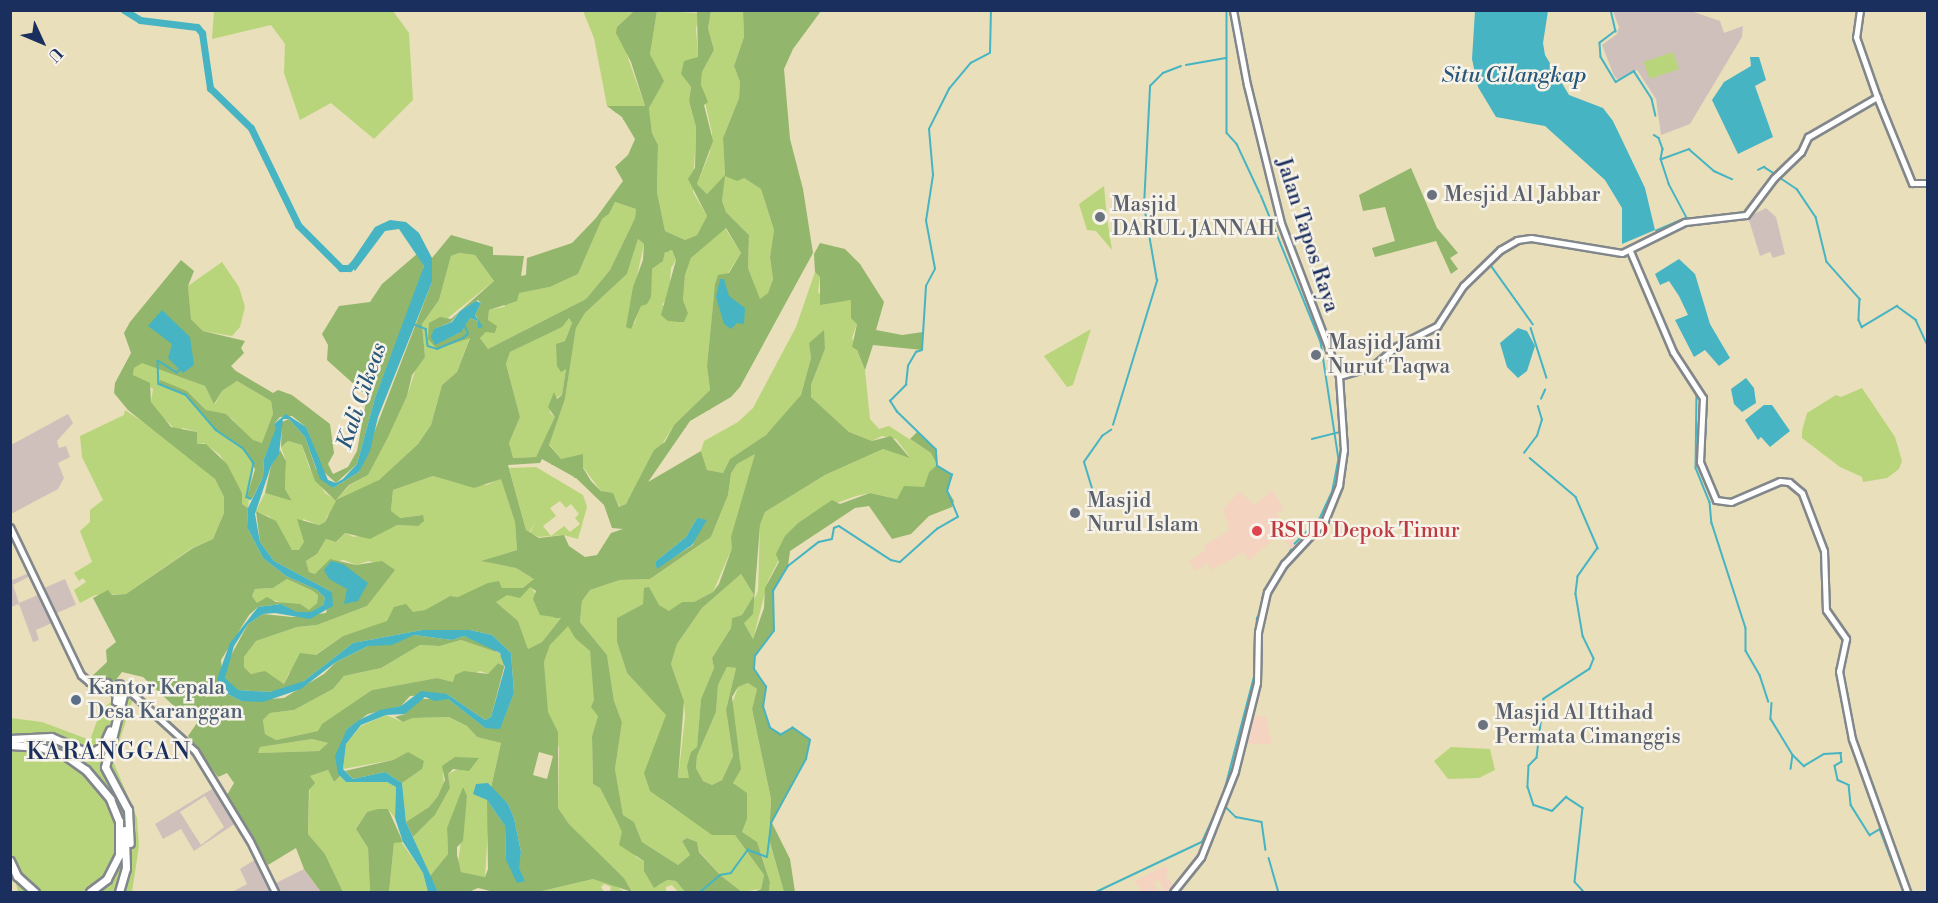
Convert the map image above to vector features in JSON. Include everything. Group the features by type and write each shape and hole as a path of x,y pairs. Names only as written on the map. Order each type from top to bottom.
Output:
{"highway":[{"path":"119,892 127,854 129,815 105,767 122,685"},
{"path":"10,742 44,736 82,753 95,753 106,742 119,699"},
{"path":"10,742 52,746 94,773 120,813 127,854"},
{"path":"10,742 40,747 66,756 86,770 110,799 119,821 119,855 106,879 90,892"},
{"path":"10,861 24,884 35,892"}],"street":[{"name":"Jalan Tapos Raya","path":"1173,892 1201,857 1234,771 1257,683 1258,632 1267,592 1284,564 1325,520 1339,485 1344,450 1339,376 1281,223 1247,85 1233,10"},
{"path":"1860,10 1856,37 1877,97 1912,183 1928,183"},
{"path":"1339,376 1373,366 1397,346 1437,326 1463,286 1512,242 1531,238 1628,252 1685,222 1746,215 1776,175 1797,157 1816,130 1877,97"},
{"path":"1628,252 1673,352 1703,398 1700,462 1716,500 1731,502 1779,480 1790,482 1802,493 1824,551 1826,610 1830,622 1846,639 1839,673 1852,739 1907,892"},
{"path":"10,527 81,675 90,682 122,685 195,751 250,841 275,892"},
{"path":"106,682 119,699 134,696"}],"shaded area":[{"path":"1613,11 1691,11 1720,21 1724,33 1743,26 1742,37 1690,124 1661,135 1656,99 1637,70 1618,80 1614,76 1602,45 1617,34 1619,27"},
{"path":"1766,208 1776,217 1785,254 1773,258 1770,252 1760,256 1748,217"},
{"path":"68,414 73,423 57,441 59,448 66,446 70,457 58,463 64,478 58,489 11,514 11,445"},
{"name":"RSUD Depok Timur","path":"1273,490 1284,510 1277,513 1298,549 1294,553 1280,534 1248,561 1244,552 1211,570 1207,563 1196,571 1189,561 1206,550 1204,546 1230,530 1223,509 1240,491 1254,505"},
{"path":"29,573 30,576 13,585 19,603 40,594 52,623 36,630 39,640 33,642 19,604 11,607 10,581"},
{"path":"65,579 76,605 54,614 43,588"},
{"path":"1266,716 1272,744 1246,744 1253,717"},
{"path":"215,787 236,823 194,851 181,829 163,839 155,824","holes":["205,796 224,827 201,845 180,812"]},
{"path":"256,859 272,892 232,892 247,884 240,869"},
{"path":"1165,866 1169,871 1165,875 1175,887 1165,892 1158,880 1154,883 1160,892 1143,892 1134,881"},
{"path":"304,869 321,892 277,892 274,884"}],"green space":[{"path":"214,11 393,11 409,33 413,100 374,139 331,103 300,120 284,73 285,44 271,25 212,39"},
{"path":"583,11 634,11 617,27 645,106 607,106 594,38"},
{"path":"634,11 657,11 650,54 664,81 649,108 652,133 658,145 657,192 665,231 685,240 697,235 707,216 688,179 695,168 696,127 689,101 691,87 681,74 684,61 698,57 697,11 711,11 708,28 714,50 702,72 701,85 708,102 704,105 713,141 697,184 707,194 725,175 723,138 739,98 740,82 734,66 744,37 743,11 821,11 793,49 784,69 790,139 803,189 813,253 740,387 731,397 690,421 648,482 701,451 707,470 723,473 730,459 766,435 801,395 811,358 809,343 824,330 825,349 811,385 811,397 849,432 872,441 891,436 910,458 883,449 825,475 765,512 760,525 753,614 744,623 753,639 764,608 765,588 779,562 776,554 785,536 798,523 832,500 840,504 870,493 897,499 904,486 924,487 929,472 937,465 952,475 948,491 954,501 952,507 929,516 911,534 892,539 869,506 855,508 790,551 788,566 773,591 774,631 755,656 754,669 766,687 763,707 770,728 781,735 793,728 810,740 806,759 772,823 790,859 795,892 784,892 769,839 771,799 752,709 757,689 748,683 738,687 732,697 741,769 733,783 747,793 747,819 742,832 757,842 770,882 769,892 754,892 761,889 764,875 735,835 712,835 650,791 644,773 666,715 627,673 617,642 617,618 643,604 644,588 649,587 659,605 669,611 682,602 694,602 713,592 719,584 732,548 731,537 755,454 737,464 731,474 728,495 711,537 650,579 620,580 590,590 582,601 580,622 607,655 614,701 622,722 615,769 623,815 634,822 642,842 678,865 690,855 682,841 687,838 697,842 699,852 720,875 742,892 685,892 676,881 667,880 654,888 644,871 644,861 619,845 622,832 600,788 593,784 592,736 598,716 591,707 594,700 590,651 575,638 568,626 550,645 544,662 548,712 558,732 558,808 569,824 624,878 632,892 593,879 538,892 494,892 478,888 469,892 438,892 430,876 448,854 447,828 463,787 467,796 463,841 457,847 461,872 485,877 488,869 487,800 505,826 506,860 518,868 521,852 514,818 508,804 491,788 501,743 477,737 467,726 449,717 413,718 403,722 395,717 405,714 418,699 448,699 485,728 500,728 514,693 511,653 492,635 470,630 422,630 353,643 304,681 270,692 238,690 229,685 225,678 228,661 248,624 263,614 292,617 326,613 332,592 274,561 260,542 256,511 276,521 292,550 299,550 304,542 297,519 319,525 325,522 336,501 315,481 302,445 288,441 281,447 282,422 289,419 305,437 316,469 333,488 359,472 432,282 432,258 451,235 493,247 493,255 524,256 521,276 526,275 527,258 572,243 596,218 623,181 615,167 628,155 635,139 622,117 607,106 645,106 631,62 616,33 617,27","holes":["725,176 737,181 744,178 761,189 774,230 770,257 773,279 768,293 760,299 748,268 749,235 726,212 722,201","615,202 636,209 635,218 610,270 586,299 488,349 480,338 486,332 495,333 497,326 488,320 489,310 517,301 519,293 550,287 578,274 602,219 609,214","726,228 741,253 729,273 718,275 715,284 707,366 710,390 674,425 665,442 654,450 626,504 619,507 613,493 601,491 591,481 583,468 583,454 561,459 549,445 565,399 576,328 585,313 627,274 638,239 644,244 643,260 633,287 626,327 631,329 641,306 647,304 651,297 652,269 663,261 665,252 672,250 676,260 661,315 668,321 684,322 688,313 683,300 685,275 691,258","459,253 475,255 494,281 451,319 440,317 429,323 428,339 437,349 470,338 457,372 442,385 431,425 418,444 379,480 336,500 349,485 368,475 387,439 407,396 412,375 425,357 422,324 439,300 451,256","478,300 481,303 475,315 477,317 481,328 478,321 470,318 459,333 435,344 434,329 451,322 460,311","569,318 572,323 565,341 556,344 557,366 561,372 566,369 562,395 557,399 554,392 548,407 555,417 536,457 513,458 509,443 520,417 506,364 510,352 562,327","542,459 576,478 604,505 612,528 623,529 611,533 597,555 585,557 569,546 564,535 539,538 526,530 508,465 540,463","433,476 474,488 501,479 515,522 517,550 481,561 516,568 534,579 523,588 502,588 499,581 488,583 458,597 450,596 425,610 413,612 406,604 394,607 387,621 343,636 316,655 300,653 284,684 265,671 251,674 244,667 244,657 256,641 297,627 317,625 367,606 395,570 382,561 356,565 330,559 315,574 309,572 306,561 317,554 326,539 336,542 345,533 370,539 397,525 418,526 424,521 423,515 400,518 391,511 393,490","697,518 693,545 657,568 655,562 686,537","741,574 754,595 742,615 732,618 731,628 712,658 714,668 701,699 697,747 691,752 687,766 689,778 678,778 684,701 671,664 677,644 702,608","530,587 536,591 533,599 540,615 561,618 542,642 528,649 518,621 496,602 507,595 520,598","727,667 736,668 726,710 733,756 722,780 712,785 703,781 696,768 697,756 716,712 718,685","539,752 553,756 547,779 533,775"]},
{"path":"657,11 699,13 696,29 698,57 681,74 691,87 689,101 696,127 693,192 707,216 697,235 685,240 665,231 657,192 658,145 652,133 649,108 663,81 650,54"},
{"path":"711,11 743,11 744,37 734,66 740,82 739,98 723,138 725,175 744,178 761,189 774,230 770,257 773,279 768,293 760,300 748,268 749,235 726,212 722,201 724,177 707,194 697,184 710,152 712,133 701,85 702,72 714,50 708,28"},
{"path":"1673,52 1679,69 1650,79 1644,62"},
{"path":"1411,168 1437,228 1458,253 1450,258 1458,269 1451,274 1436,241 1375,257 1372,248 1395,241 1385,207 1363,211 1359,195"},
{"path":"1104,186 1112,250 1096,231 1087,230 1079,204"},
{"path":"615,202 636,209 635,218 610,270 586,299 488,349 480,338 486,332 496,332 488,320 489,310 503,307 518,293 550,287 578,274 602,219 609,214"},
{"path":"725,228 741,253 714,295 707,366 710,390 674,425 626,504 620,507 613,494 601,491 576,458 561,459 549,444 565,399 576,328 585,313 627,274 638,239 644,244 632,299 634,325 652,269 663,261 665,252 672,250 676,260 671,268 669,295 662,305 688,313 683,300 685,275 691,258"},
{"path":"820,243 845,249 860,264 884,302 876,330 902,335 923,332 922,350 873,345 865,370 857,350 852,347 857,324 851,318 851,300 820,305 820,277 815,272 814,254"},
{"path":"459,253 475,255 494,281 444,321 437,349 470,337 457,372 442,385 431,425 418,444 379,480 327,516 325,522 319,525 303,519 304,543 300,550 292,550 270,517 256,511 265,493 292,501 285,489 286,461 281,447 288,441 302,445 309,467 325,493 336,500 350,485 368,475 407,396 417,365 425,357 422,324 439,300 451,256"},
{"path":"417,254 424,266 375,398 357,464 336,483 323,471 306,427 292,416 280,417 274,424 277,428 264,459 263,477 252,499 247,497 255,469 243,448 216,430 186,395 159,384 160,380 187,391 206,410 226,414 253,440 262,443 273,414 271,401 237,381 222,391 214,404 205,386 142,363 134,368 133,375 150,383 151,402 171,427 197,432 197,444 206,444 227,464 242,493 242,504 248,508 247,527 263,558 286,576 317,590 325,598 323,605 312,612 296,612 281,604 258,607 249,615 221,660 224,692 241,701 284,698 324,674 336,662 368,646 414,635 452,640 464,636 491,647 497,652 461,640 440,646 420,645 381,668 344,676 333,689 294,710 270,713 263,720 265,734 276,740 318,731 322,724 372,690 437,678 453,682 455,675 464,671 488,674 498,663 504,666 500,654 506,660 491,717 485,720 447,694 410,696 401,706 368,714 347,729 340,776 334,782 328,770 310,776 315,783 309,790 308,834 325,854 343,892 321,892 304,869 296,848 268,865 227,795 234,783 227,773 218,777 188,736 197,723 191,708 177,709 143,677 122,672 115,681 89,679 107,662 106,650 116,642 93,598 108,590 112,595 126,594 193,548 213,539 224,513 224,497 215,479 128,410 114,393 115,383 131,353 124,333 130,322 181,260 194,271 188,286 191,319 203,331 245,341 241,348 244,353 231,366 273,393 278,390 292,395 330,424 334,453 328,464 333,474 348,467 357,451 367,396 327,360 328,345 322,334 339,306 370,302 382,284","holes":["287,579 313,591 318,595 317,603 309,610 300,604 276,602 267,597 257,603 252,596 255,589 273,588","312,739 328,743 319,751 258,753 260,747"]},
{"path":"222,262 239,287 245,307 240,327 232,336 203,331 191,319 188,286"},
{"path":"815,272 820,277 818,292 828,302 851,300 857,324 852,338 865,370 870,419 879,429 889,426 931,453 937,466 929,472 924,488 912,489 898,499 870,493 856,496 820,509 798,523 768,581 753,639 744,623 758,591 760,525 765,512 825,475 883,449 910,457 896,439 882,436 872,441 849,432 811,397 811,385 825,349 823,331 809,343 811,358 801,395 785,415 766,435 730,459 723,473 707,470 701,451 704,441 738,422 753,408 796,327"},
{"path":"568,317 572,323 565,341 556,345 566,368 562,395 552,400 550,413 556,417 536,457 512,458 509,443 520,417 506,364 510,352 561,327"},
{"path":"1091,329 1073,385 1067,387 1044,356"},
{"path":"142,362 205,386 215,404 222,391 237,381 271,401 273,414 263,443 253,441 231,418 206,410 187,391 159,384 186,395 216,430 243,448 254,463 248,508 242,504 242,493 220,455 204,443 197,445 197,432 183,428 177,431 156,411 151,402 153,389 133,375 134,368"},
{"path":"1862,388 1895,437 1902,461 1899,469 1887,478 1863,482 1862,477 1840,467 1802,438 1807,413 1836,395 1841,397"},
{"path":"125,410 163,435 215,479 224,497 224,513 213,539 192,548 126,594 95,595 80,603 74,590 86,582 83,578 79,581 74,573 92,562 80,531 90,522 90,510 103,500 82,457 80,436 124,415"},
{"path":"917,432 936,450 937,465 931,453 910,439"},
{"path":"280,450 286,461 285,489 292,501 265,493 271,466"},
{"path":"756,453 732,548 713,592 694,602 682,602 669,612 659,605 643,604 617,618 617,642 627,673 667,715 662,730 662,800 712,834 735,835 764,875 761,889 742,892 720,875 699,851 697,842 687,838 682,841 690,855 678,865 642,842 634,822 623,815 615,769 622,722 614,701 607,655 580,622 582,601 590,590 620,580 650,579 711,537 728,495 731,475 737,464"},
{"path":"536,467 583,495 587,507 578,539 563,535 539,537 530,533 536,520 529,533 526,530 509,468","holes":["560,501 566,508 571,504 579,514 575,518 580,524 570,532 564,526 551,536 543,526 556,516 550,508"]},
{"path":"433,476 464,485 487,485 501,478 515,522 517,550 482,561 516,568 534,579 523,589 502,588 499,581 458,597 450,596 425,610 343,636 289,673 284,684 265,672 251,674 244,667 244,657 256,641 297,627 317,625 367,606 394,570 369,561 356,565 344,560 326,563 323,570 315,574 309,572 306,561 317,554 326,539 337,542 345,533 354,537 397,525 418,526 422,515 399,518 391,512 393,490"},
{"path":"741,574 754,595 742,615 732,618 731,628 712,658 714,668 701,699 697,748 689,778 678,779 685,717 684,701 671,664 677,644 702,608"},
{"path":"287,579 318,595 317,603 309,611 273,600 257,603 252,596 255,589 273,588"},
{"path":"530,586 550,614 561,618 542,642 528,649 518,621 496,602 498,598"},
{"path":"568,625 590,651 598,716 592,736 593,784 600,788 636,857 644,861 658,886 666,880 676,881 685,892 678,892 672,885 666,887 666,892 632,892 624,878 569,824 558,808 559,748 547,712 544,662 550,645"},
{"path":"461,640 499,653 504,666 498,663 488,674 480,671 453,682 437,678 372,690 318,731 276,740 265,734 263,720 270,713 294,710 333,689 344,676 381,668 420,645 440,646"},
{"path":"727,667 736,668 726,710 733,756 722,780 712,785 703,781 696,768 697,756 716,712 718,685"},
{"path":"748,683 757,689 752,709 771,799 769,840 784,892 769,892 770,882 761,853 742,832 747,819 747,801 733,782 740,759 731,707 738,687"},
{"path":"134,696 113,761 137,818 139,846 132,892 18,892 11,861 11,745 27,745 78,763 110,799 122,837 126,834 116,802 95,773 61,749 11,739 11,718 42,722 90,740 101,710 117,697 106,742 111,742 121,700"},
{"path":"386,715 403,722 413,718 449,717 467,726 477,737 501,743 491,788 476,784 476,795 487,800 489,812 485,877 461,872 458,863 467,796 461,798 447,828 448,854 430,876 413,837 435,815 450,788 448,774 478,759 443,772 444,787 438,796 429,807 406,822 402,783 422,769 408,752 393,760 343,769 346,744 361,726"},
{"path":"312,739 328,743 319,751 258,753 260,747"},
{"path":"1451,747 1490,749 1495,770 1479,778 1448,779 1434,761"},
{"path":"408,752 424,761 422,769 402,783 385,772 353,779 345,771 393,760"},
{"path":"455,757 479,758 469,771 453,769 448,774 450,788 435,815 413,837 406,822 429,807 438,796 445,780 442,766"},
{"path":"328,770 334,782 340,776 346,782 387,782 396,787 395,818 388,809 367,812 356,829 368,848 370,892 343,892 325,854 308,834 310,776"},
{"path":"388,809 403,842 394,843 389,892 370,892 368,848 356,829 367,812"},
{"path":"400,840 423,873 428,892 389,892 394,843"},
{"path":"593,879 614,885 625,892 610,891 611,887 604,884 601,887 604,892 538,892"}],"water":[{"name":"Situ Cilangkap","path":"1475,11 1548,11 1543,43 1545,55 1569,95 1603,108 1613,121 1645,188 1655,230 1622,244 1622,208 1605,180 1545,126 1496,117 1478,87 1472,59"},
{"path":"1750,57 1759,57 1766,80 1755,86 1773,137 1738,154 1712,100 1724,82 1751,66"},
{"path":"390,220 406,222 419,233 432,258 432,282 378,417 370,451 359,472 333,488 320,479 305,437 289,419 283,419 279,454 271,466 255,514 260,542 274,561 332,592 333,606 310,619 275,613 263,614 248,624 234,646 225,678 238,690 270,692 304,681 353,643 422,630 470,630 492,635 511,653 514,693 500,729 485,728 448,699 435,701 425,697 405,714 386,715 361,725 346,744 343,769 353,779 385,772 402,783 406,822 438,892 428,892 423,873 403,842 395,818 396,787 387,782 346,782 338,774 335,756 347,729 359,720 380,710 401,706 421,691 447,694 485,720 491,717 505,667 500,653 464,636 452,640 414,635 392,645 368,646 336,662 301,689 263,702 241,701 224,692 217,679 230,643 258,607 281,604 297,612 311,612 323,605 325,598 317,590 286,576 263,558 247,527 248,508 263,477 264,459 276,428 274,424 286,414 306,427 328,480 336,483 357,464 375,398 424,266 399,229 385,231 355,271 350,264 375,227"},
{"path":"1679,259 1695,274 1710,324 1730,358 1719,366 1705,350 1694,357 1675,320 1688,315 1669,281 1660,285 1655,274"},
{"path":"720,279 724,279 729,296 745,308 744,324 737,323 731,329 724,324 716,297"},
{"path":"476,301 481,303 475,315 483,327 478,328 478,321 470,318 461,332 435,345 431,337 434,329 452,322 460,311"},
{"path":"162,310 190,337 194,365 183,373 168,358 172,344 148,326"},
{"path":"1518,328 1527,331 1535,346 1527,371 1518,378 1507,367 1500,343"},
{"path":"1746,378 1754,388 1756,403 1742,412 1734,404 1731,389"},
{"path":"1764,405 1772,405 1790,431 1770,447 1761,437 1758,440 1745,420"},
{"path":"697,518 707,520 692,545 657,569 655,562 686,537"},
{"path":"331,561 343,564 368,583 358,601 344,604 347,589 329,579 324,570"},
{"path":"488,783 508,804 514,818 521,852 519,868 525,881 517,883 506,860 505,826 487,800 473,794 476,784"}],"waterway":[{"path":"124,10 140,20 197,27 202,33 210,88 251,128 298,225 341,268 349,268 357,260"},
{"path":"700,892 720,875 731,873 748,850 767,857 771,823 806,759 810,740 793,728 781,735 770,728 763,707 766,687 754,669 755,656 774,631 773,591 788,566 819,542 832,539 834,528 839,526 891,560 900,562 937,529 958,517 947,491 952,475 937,466 936,450 897,412 890,401 906,385 908,366 916,352 922,350 926,286 935,269 926,221 933,175 929,129 949,89 971,63 990,53 991,10"},
{"path":"1227,10 1227,133 1237,144 1260,193"},
{"path":"1611,10 1616,31 1600,43 1601,57 1616,82 1634,71 1652,99 1656,116"},
{"path":"1186,65 1225,58"},
{"path":"1113,425 1157,281 1144,206 1150,86 1163,73 1181,66"},
{"path":"1654,135 1659,138 1663,149 1661,159 1669,184 1687,218 1657,231"},
{"path":"1662,159 1689,149 1714,171 1732,179"},
{"path":"1758,170 1764,167 1775,174"},
{"path":"1779,177 1797,189 1816,217 1827,262 1860,299 1859,320 1862,327 1897,306 1916,320 1928,346"},
{"path":"1261,195 1321,342 1339,459 1333,491 1320,519 1295,544"},
{"path":"1638,242 1654,234"},
{"path":"1628,253 1633,265"},
{"path":"1490,264 1533,324"},
{"path":"413,324 426,329 428,346 437,349 463,338 468,334 465,327"},
{"path":"1531,328 1547,378"},
{"path":"180,370 177,373 158,361 159,384 186,395 216,430 243,448 254,463 247,497 251,499"},
{"path":"1541,399 1545,390"},
{"path":"1697,391 1696,468 1710,502 1712,523 1746,628 1746,651 1760,675 1769,702"},
{"path":"1524,453 1537,436 1542,420 1538,407"},
{"path":"1094,495 1084,462 1102,436 1111,430"},
{"path":"1312,439 1340,432"},
{"path":"1346,432 1346,464"},
{"path":"1530,458 1576,497 1598,548 1578,577 1576,594 1583,636 1594,659 1590,669 1544,699 1537,758 1529,766 1528,787 1534,805 1552,811 1566,797 1583,808 1575,882 1584,892"},
{"path":"1262,598 1291,550"},
{"path":"1256,632 1257,618"},
{"path":"1224,792 1255,673"},
{"path":"1772,703 1771,719 1793,755 1791,769"},
{"path":"1793,755 1804,766 1824,754 1841,753 1842,762 1835,766 1838,780 1849,785 1851,805 1870,835 1880,829 1904,892"},
{"path":"1096,892 1202,842 1219,805"},
{"path":"1225,806 1236,817 1262,822 1266,850"},
{"path":"1269,858 1279,892"}],"place":[{"name":"Mesjid Al Jabbar","path":"1432,195"},
{"name":"Masjid DARUL JANNAH","path":"1100,217"},
{"name":"Masjid Jami Nurut Taqwa","path":"1316,355"},
{"name":"Masjid Nurul Islam","path":"1075,513"},
{"name":"RSUD Depok Timur","path":"1257,531"},
{"name":"Kantor Kepala Desa Karanggan","path":"76,700"},
{"name":"Masjid Al Ittihad Permata Cimanggis","path":"1483,725"}],"district":[{"name":"KARANGGAN","path":"109,753"}],"water label":[{"name":"Kali Cikeas","path":"362,396"}]}
